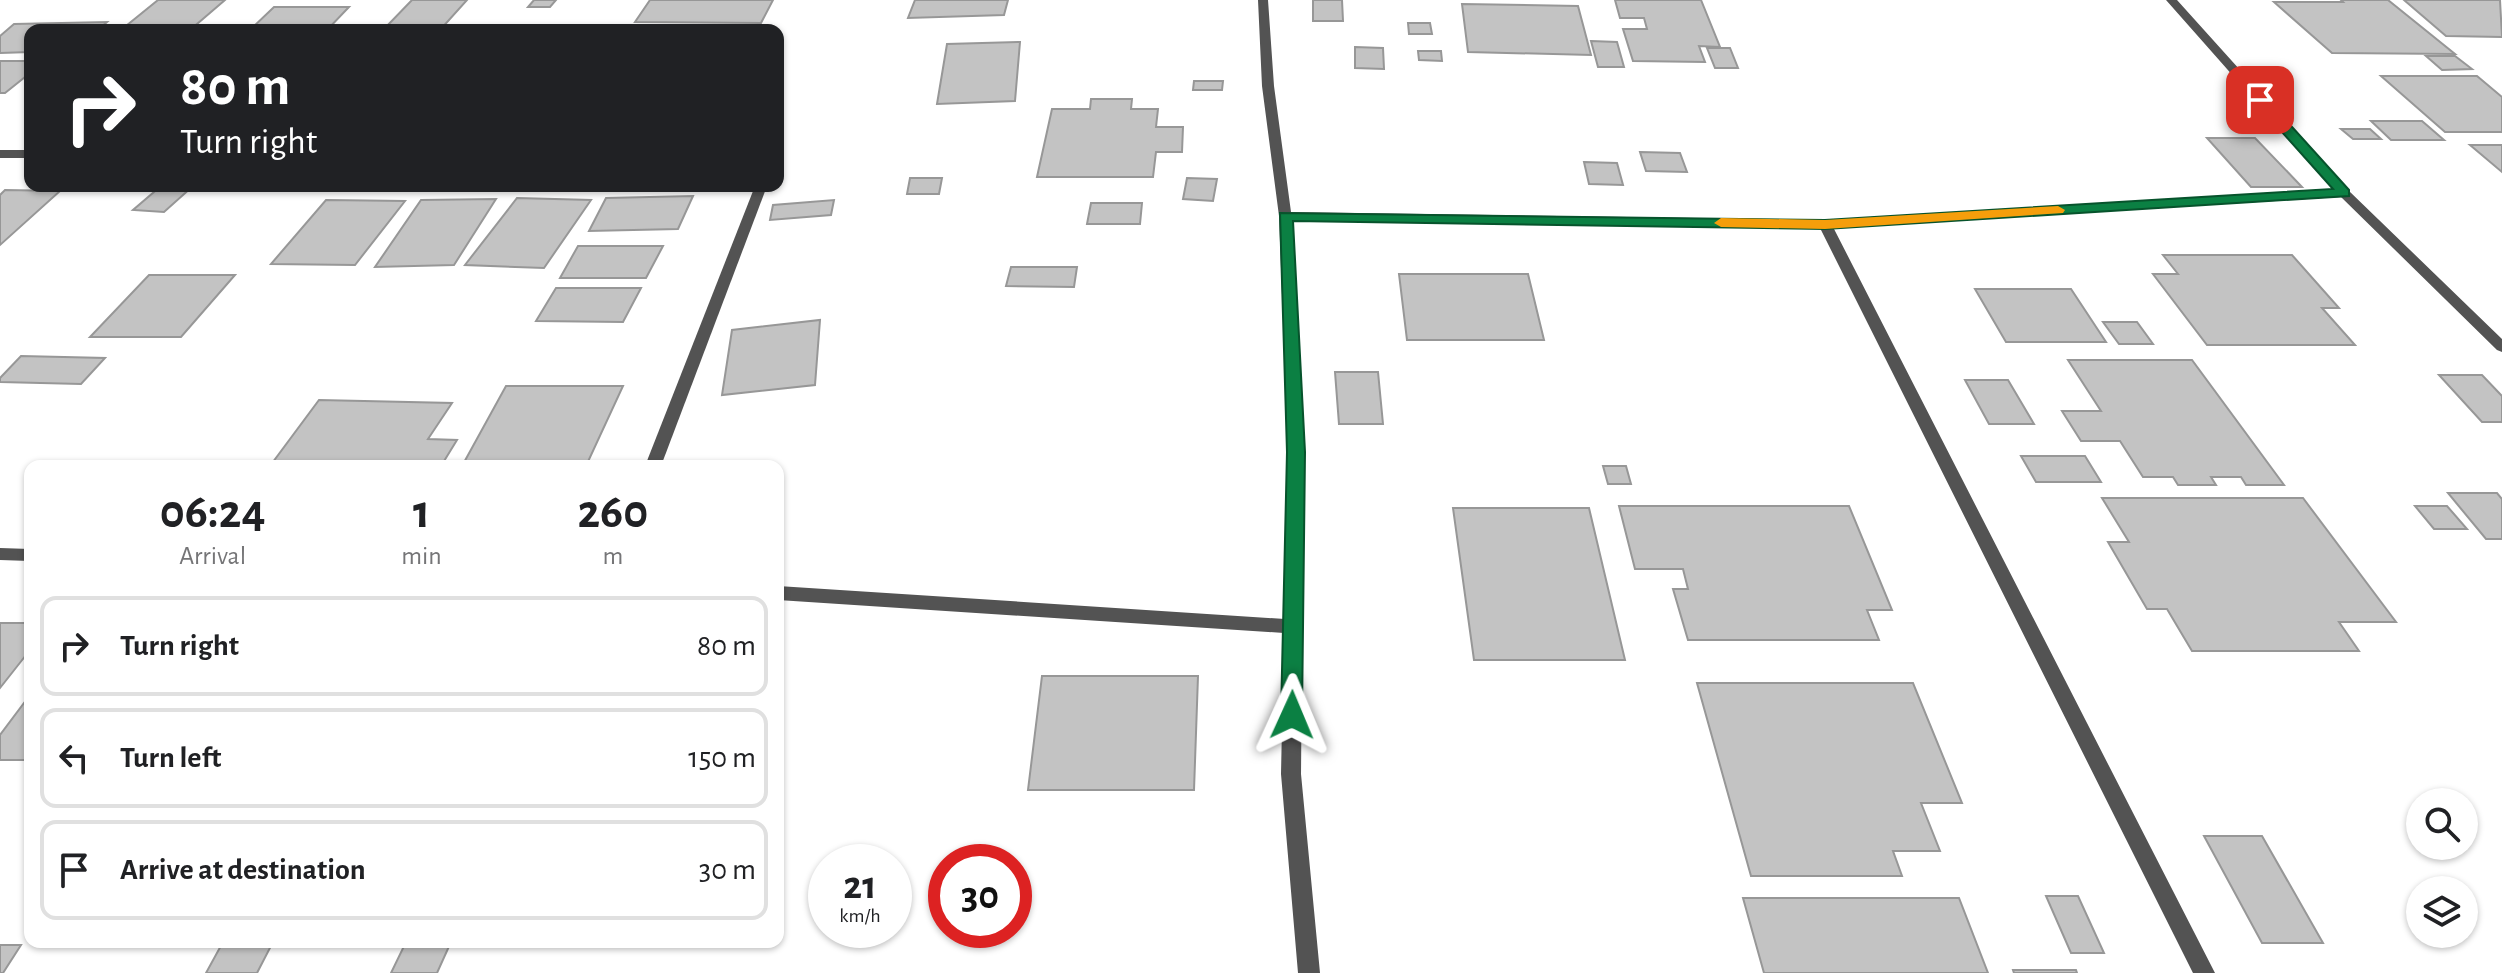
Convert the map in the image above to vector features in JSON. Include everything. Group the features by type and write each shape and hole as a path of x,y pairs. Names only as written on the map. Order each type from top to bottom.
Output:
{"street":[{"path":"1263,0 1268,86 1285,216 1296,452 1291,774 1309,973"},
{"path":"2171,0 2344,193 2502,347"},
{"path":"0,154 24,154"},
{"path":"655,460 759,192"},
{"path":"1285,216 1825,224 2344,193"},
{"path":"1825,224 2204,973"},
{"path":"0,554 24,555"},
{"path":"784,593 1293,627"}],"building":[{"path":"158,0 225,0 197,24 128,24"},
{"path":"412,0 467,0 445,24 389,24"},
{"path":"534,0 556,0 550,7 528,7"},
{"path":"650,0 773,0 761,23 635,22"},
{"path":"915,0 1008,0 1004,15 908,18"},
{"path":"1313,0 1342,0 1343,21 1313,21"},
{"path":"1615,0 1701,0 1720,47 1699,46 1705,62 1633,61 1623,29 1647,29 1644,18 1620,18"},
{"path":"2341,0 2388,0 2455,54 2332,53 2274,2 2343,2"},
{"path":"2404,0 2500,0 2502,37 2446,36"},
{"path":"1462,4 1578,6 1591,55 1468,52"},
{"path":"274,7 349,7 333,24 256,24"},
{"path":"107,22 24,24 24,52 0,53 0,36 14,24"},
{"path":"1408,23 1430,23 1432,34 1409,34"},
{"path":"1591,41 1617,42 1624,67 1598,67"},
{"path":"1020,42 1015,101 937,104 947,44"},
{"path":"1355,47 1383,48 1384,69 1355,68"},
{"path":"1707,48 1730,48 1738,68 1715,68"},
{"path":"1418,51 1441,51 1442,61 1419,60"},
{"path":"2426,56 2455,56 2472,69 2442,70"},
{"path":"0,61 24,61 24,78 5,93 0,93"},
{"path":"2381,76 2477,76 2502,97 2502,132 2445,132"},
{"path":"1194,81 1223,81 1222,90 1193,90"},
{"path":"1091,99 1132,99 1131,109 1158,109 1156,127 1183,127 1182,152 1156,152 1153,177 1037,177 1052,109 1090,109"},
{"path":"2371,121 2422,121 2444,140 2391,140"},
{"path":"2341,129 2370,129 2381,139 2353,139"},
{"path":"2207,138 2255,138 2302,187 2251,187"},
{"path":"2470,145 2502,145 2502,172"},
{"path":"1640,152 1680,153 1687,172 1646,171"},
{"path":"1584,162 1617,163 1623,185 1589,184"},
{"path":"910,178 942,178 939,194 907,194"},
{"path":"1187,178 1217,179 1213,201 1183,199"},
{"path":"5,190 59,192 0,245 0,195"},
{"path":"154,192 186,192 164,212 133,210"},
{"path":"693,196 678,229 589,231 606,198"},
{"path":"517,198 591,200 544,268 465,265"},
{"path":"496,199 454,265 375,267 421,200"},
{"path":"326,200 405,201 355,265 271,264"},
{"path":"834,200 831,215 770,220 773,205"},
{"path":"1091,203 1142,203 1140,224 1087,224"},
{"path":"578,246 663,246 646,278 560,278"},
{"path":"2163,255 2292,255 2339,308 2322,308 2355,345 2207,345 2153,274 2178,274"},
{"path":"1011,267 1077,267 1074,287 1006,286"},
{"path":"1399,274 1528,274 1544,340 1407,340"},
{"path":"149,275 235,275 181,337 90,337"},
{"path":"556,288 641,288 623,322 536,321"},
{"path":"1975,289 2071,289 2106,342 2006,342"},
{"path":"820,320 815,385 722,395 732,330"},
{"path":"2103,322 2137,322 2153,344 2119,344"},
{"path":"21,356 105,358 81,384 0,382 0,378"},
{"path":"2068,360 2192,360 2284,485 2246,485 2241,477 2211,477 2216,485 2178,485 2173,477 2143,477 2120,441 2081,441 2062,411 2101,411"},
{"path":"1335,372 1378,372 1383,424 1339,424"},
{"path":"2439,375 2482,375 2502,396 2502,422 2482,422"},
{"path":"1965,380 2008,380 2034,424 1989,424"},
{"path":"506,386 623,386 589,460 465,460"},
{"path":"319,400 452,403 428,439 457,440 445,460 274,460"},
{"path":"2021,456 2085,456 2101,482 2036,482"},
{"path":"1603,466 1626,466 1631,484 1608,484"},
{"path":"2448,493 2497,493 2502,499 2502,539 2486,539"},
{"path":"2102,498 2303,498 2396,622 2339,622 2359,651 2192,651 2167,609 2147,609 2108,542 2129,542"},
{"path":"1619,506 1849,506 1892,610 1867,610 1879,640 1688,640 1673,589 1688,589 1683,569 1635,569"},
{"path":"2415,506 2447,506 2467,529 2434,529"},
{"path":"1453,508 1589,508 1625,660 1474,660"},
{"path":"0,623 24,623 24,658 0,688"},
{"path":"1042,676 1198,676 1194,790 1028,790"},
{"path":"1697,683 1913,683 1962,803 1921,803 1940,851 1893,851 1902,876 1751,876"},
{"path":"24,703 24,760 0,760 0,735"},
{"path":"2204,836 2262,836 2323,943 2262,943"},
{"path":"2046,896 2078,896 2104,953 2071,953"},
{"path":"1743,898 1959,898 1988,973 1764,973"},
{"path":"0,945 21,945 3,973 0,973"},
{"path":"220,948 270,948 257,973 206,973"},
{"path":"403,948 448,948 437,973 391,973"},
{"path":"2013,970 2076,970 2077,973 2014,973"}],"slow traffic":[{"path":"1721,223 1825,224 2058,210"}],"route":[{"path":"1292,715 1296,452 1285,216 1825,224 2344,193 2260,100"}]}
